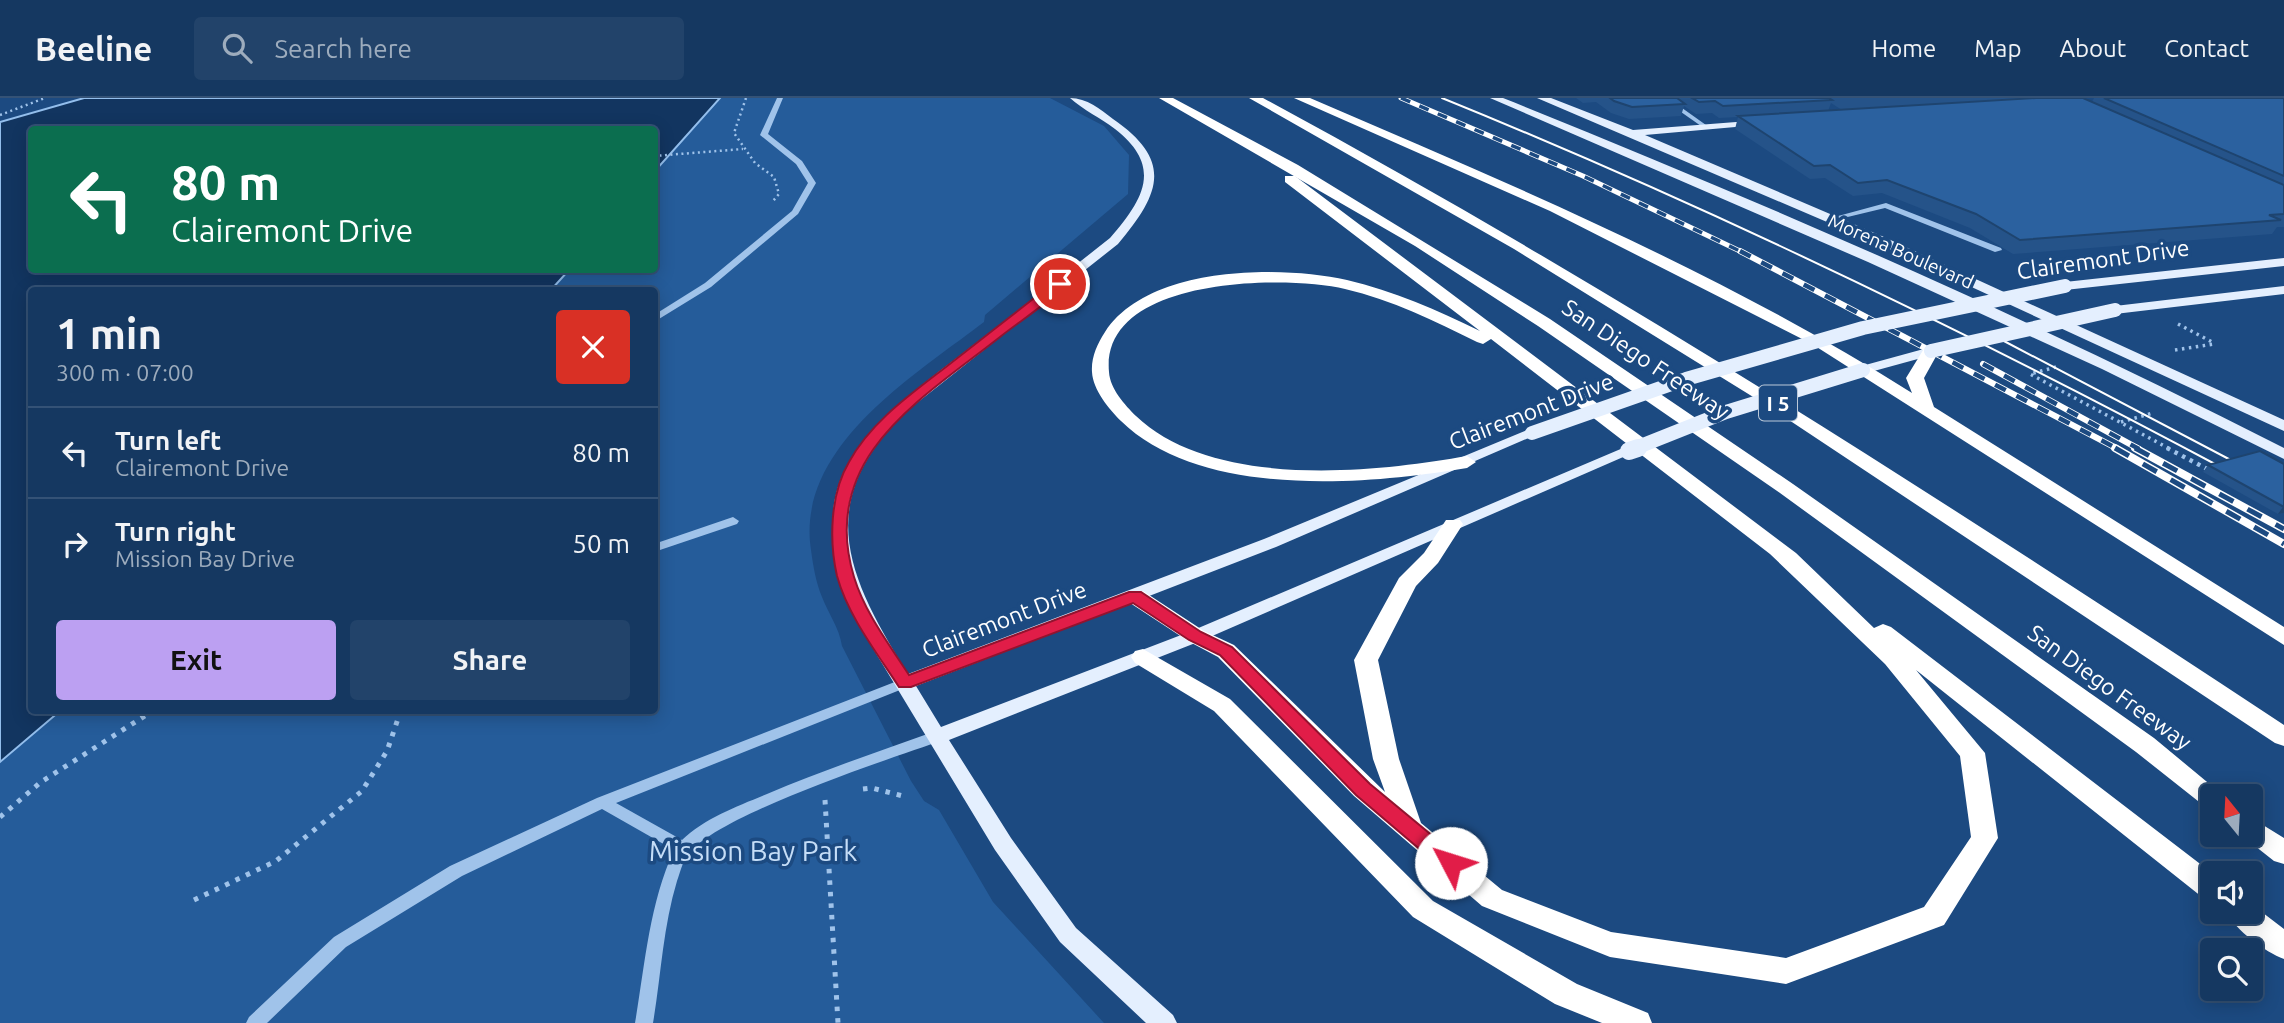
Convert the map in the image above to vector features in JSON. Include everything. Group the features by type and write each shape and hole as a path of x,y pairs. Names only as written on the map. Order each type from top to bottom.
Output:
{"highway":[{"name":"San Diego Freeway","path":"1165,98 1406,233 1666,405 2200,788"},
{"name":"San Diego Freeway","path":"1255,98 1644,319 1912,488 2284,737"},
{"path":"1300,98 1555,208 1818,341 2284,637"},
{"path":"1228,131 1525,361 1777,550 2200,880"},
{"path":"1467,462 1403,474 1294,476 1181,454 1135,428 1114,404 1100,375 1103,355 1111,333 1133,309 1173,291 1212,282 1276,274 1352,285 1390,295 1525,361"},
{"path":"1927,411 1915,378 1931,351"},
{"path":"1410,828 1386,759 1366,660 1407,583 1431,558 1453,524"},
{"path":"1135,596 1195,636 1226,651 1363,789 1492,898 1610,944 1786,971 1934,916 1985,838 1972,753 1893,658 1777,550"},
{"path":"1143,657 1222,705 1423,909 1566,994 1637,1023"},
{"path":"2263,837 2284,853"},
{"path":"2256,924 2284,946"}],"main road":[{"path":"1074,98 1116,123 1138,143 1148,157 1152,183 1147,200 1134,220 1114,241 910,401 878,431 855,463 845,491 840,551 846,579 863,617 1003,845 1068,935 1164,1023"},
{"name":"Morena Boulevard","path":"1495,98 1602,141 2082,355 2284,454"},
{"name":"Morena Boulevard","path":"1542,98 1632,133 1831,219 2284,426"},
{"path":"1602,141 1632,133 1767,121"},
{"name":"Clairemont Drive","path":"905,683 1135,596 1467,462 1532,433 1686,379 1887,323 2065,286 2284,262"},
{"path":"937,736 1195,636 1574,472 1726,412 1931,351 2115,310 2284,290"}],"lane":[{"path":"658,316 708,285 795,212 812,183 799,163 764,135 780,98"},
{"path":"1664,98 1703,125"},
{"path":"1831,219 1886,205 1998,250"},
{"path":"658,547 733,521"},
{"path":"255,1023 340,942 456,871 602,802 905,683"},
{"path":"644,1023 668,881 683,848 721,823 783,793 937,736"},
{"path":"602,802 683,848"}],"path":[{"path":"0,115 46,98"},
{"path":"746,98 734,133 743,149 774,177 779,194 771,205"},
{"path":"658,156 743,149"},
{"path":"2171,320 2214,344"},
{"path":"2062,366 2030,374 2216,474"},
{"path":"2120,422 2157,412 2147,407"},
{"path":"0,817 41,782 148,714"},
{"path":"194,900 276,861 362,790 387,751 400,714"},
{"path":"859,790 872,788 903,796"},
{"path":"835,796 823,801 838,1023"}],"green space":[{"name":"Mission Bay Park","path":"720,98 1050,98 1104,126 1129,155 1128,194 985,315 984,322 926,365 866,417 841,447 822,478 811,513 811,550 820,592 842,646 911,781 924,801 939,810 993,902 1104,1023 0,1023 0,762 56,714 658,714 658,287 554,287 566,273 658,273 658,168"}],"shaded area":[{"path":"84,98 720,98 658,168 658,126 28,126 28,273 566,273 554,287 28,287 28,714 56,714 0,762 0,122"}],"building":[{"path":"1610,98 1677,98 1685,104 1632,107"},
{"path":"1692,98 1832,100 1723,106 1715,101 1699,102"},
{"path":"2036,98 2083,98 2284,185 2284,214 2269,215 2281,220 2020,240 1976,214 1887,180 1858,183 1830,165 1814,166 1738,116"},
{"path":"2104,98 2284,98 2284,176"},
{"path":"2260,451 2284,464 2284,507 2208,465"}],"tram line":[{"path":"1442,98 1643,184 1842,275 2038,372 2232,473"},
{"path":"2002,340 2284,488"}],"railway":[{"path":"1401,98 1583,176 1742,252"},
{"path":"1742,252 2118,449"},
{"path":"1983,364 2139,449"},
{"path":"2115,448 2284,544"},
{"path":"2135,448 2284,529"}],"route":[{"path":"1060,284 910,401 878,431 855,463 845,491 840,526 840,551 846,579 863,617 905,683 1135,596 1195,636 1226,651 1363,789 1451,863"}]}
